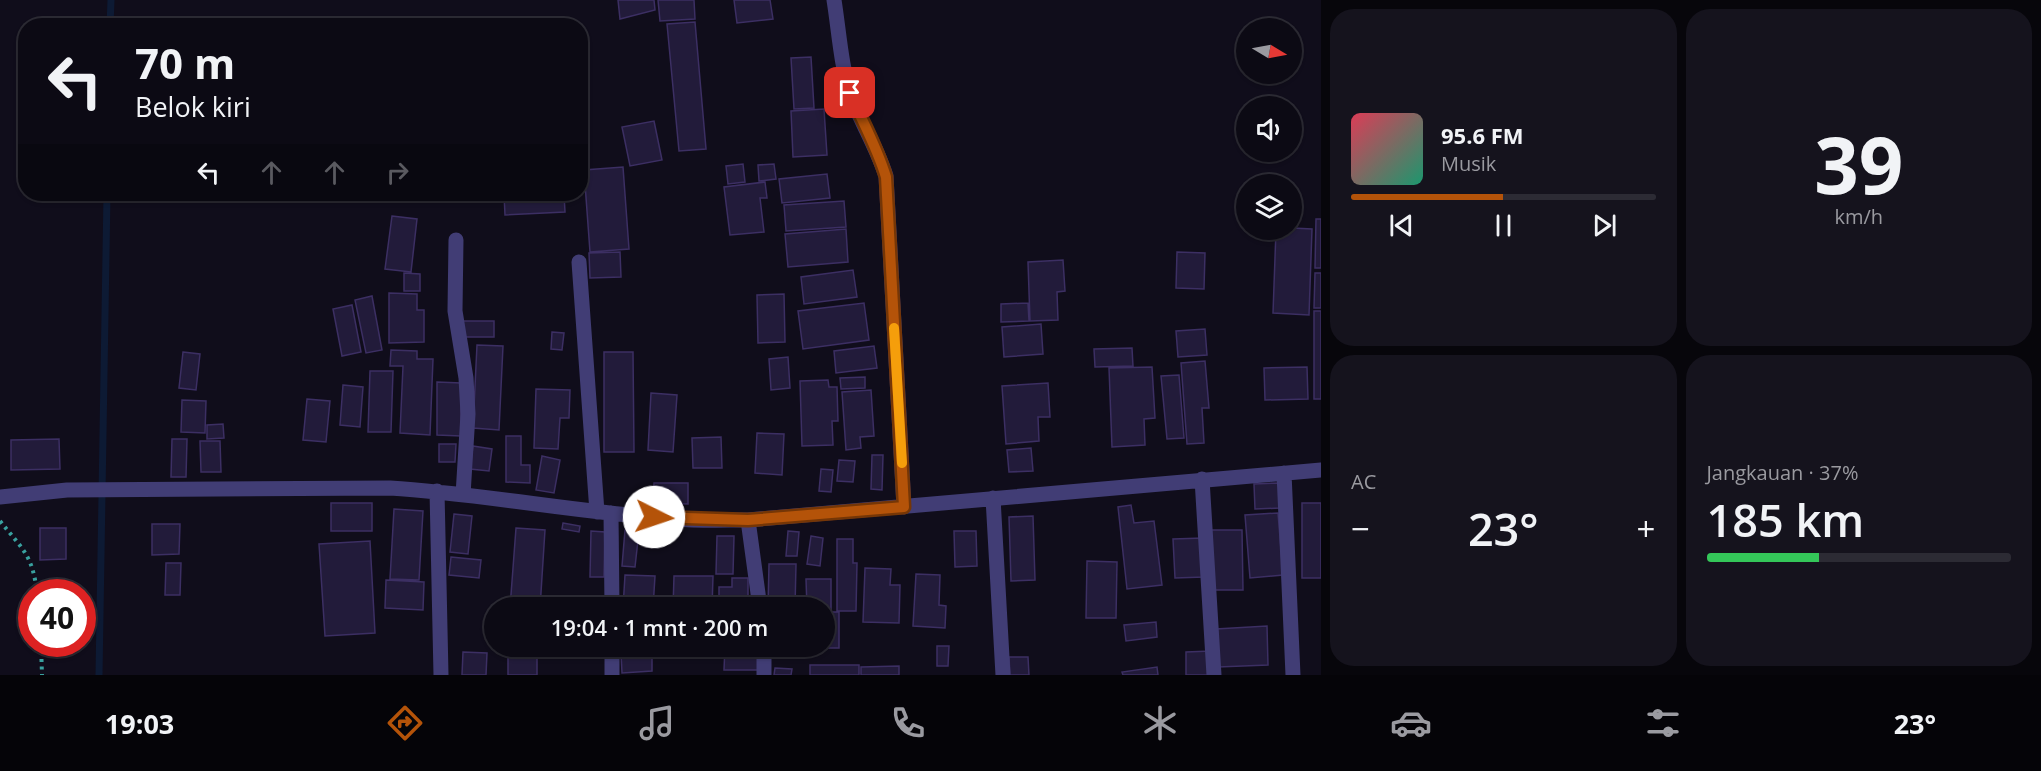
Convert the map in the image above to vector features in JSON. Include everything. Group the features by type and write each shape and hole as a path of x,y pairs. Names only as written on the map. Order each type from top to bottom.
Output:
{"street":[{"path":"834,0 850,93 864,128 878,151 886,177 904,507"},
{"path":"456,240 455,310 466,378 468,414 463,495"},
{"path":"579,262 611,597"},
{"path":"0,498 67,490 390,489 437,491 676,519 748,520 1321,470"},
{"path":"1284,473 1293,675"},
{"path":"1202,479 1214,675"},
{"path":"437,491 441,675"},
{"path":"993,498 1003,675"},
{"path":"748,520 758,597"},
{"path":"612,657 612,675"},
{"path":"764,657 764,675"}],"path":[{"path":"0,521 29,557 35,579"},
{"path":"41,657 42,675"}],"building":[{"path":"618,0 654,0 655,10 620,19"},
{"path":"658,0 694,0 695,19 660,21"},
{"path":"734,0 770,0 773,19 737,23"},
{"path":"695,22 706,149 679,151 667,24"},
{"path":"811,57 814,108 794,109 791,58"},
{"path":"824,109 827,155 793,157 791,111"},
{"path":"654,121 662,160 630,166 622,127"},
{"path":"743,164 745,182 728,184 726,166"},
{"path":"774,164 776,179 759,181 758,165"},
{"path":"623,167 629,249 590,252 586,201 588,170"},
{"path":"827,174 830,198 782,203 779,179"},
{"path":"765,182 767,198 760,198 764,232 730,235 724,187"},
{"path":"504,201 564,201 565,212 505,215"},
{"path":"844,201 846,227 786,231 784,205"},
{"path":"392,216 417,219 411,272 385,269"},
{"path":"1316,219 1321,219 1321,268 1315,268"},
{"path":"1302,228 1312,229 1309,315 1273,313 1276,240 1302,240"},
{"path":"846,229 848,262 788,267 785,234"},
{"path":"620,252 621,277 590,278 589,253"},
{"path":"1177,252 1205,253 1204,289 1176,288"},
{"path":"1063,260 1065,291 1057,292 1058,320 1030,321 1028,262"},
{"path":"853,270 857,297 804,304 801,277"},
{"path":"404,273 420,274 420,291 404,291"},
{"path":"1315,273 1321,273 1321,308 1314,308"},
{"path":"389,293 417,294 417,310 424,310 424,342 389,343"},
{"path":"784,294 785,342 758,343 757,295"},
{"path":"372,296 382,350 366,353 355,300"},
{"path":"864,303 869,340 803,349 798,311"},
{"path":"1028,303 1029,321 1001,322 1001,304"},
{"path":"352,305 361,352 342,356 333,309"},
{"path":"1314,311 1321,311 1321,399 1314,399"},
{"path":"459,321 494,321 494,337 459,337"},
{"path":"1041,324 1043,354 1004,357 1002,327"},
{"path":"1205,329 1207,355 1178,357 1176,331"},
{"path":"552,332 564,333 562,350 551,349"},
{"path":"477,345 503,346 499,430 473,428"},
{"path":"874,346 877,368 836,373 834,351"},
{"path":"1132,348 1133,366 1095,367 1094,349"},
{"path":"391,350 417,351 417,359 433,359 430,435 400,433 403,366 390,366"},
{"path":"183,352 200,354 196,390 179,388"},
{"path":"604,352 633,352 634,452 604,452"},
{"path":"788,357 790,388 771,390 769,359"},
{"path":"1205,361 1209,408 1202,408 1204,443 1187,444 1181,363"},
{"path":"1152,367 1155,418 1144,419 1145,445 1112,447 1109,368"},
{"path":"1307,367 1308,399 1265,400 1264,368"},
{"path":"370,371 393,371 391,432 368,432"},
{"path":"1179,375 1184,438 1167,439 1161,376"},
{"path":"865,377 865,388 841,389 840,378"},
{"path":"828,380 829,387 837,387 838,421 832,421 833,445 802,446 800,381"},
{"path":"437,382 461,383 461,436 437,435"},
{"path":"1048,383 1050,417 1038,417 1039,441 1006,444 1002,386"},
{"path":"343,385 363,387 360,427 340,425"},
{"path":"536,389 570,390 569,418 560,418 558,449 534,448"},
{"path":"871,390 874,436 860,437 861,448 846,450 842,392"},
{"path":"651,393 677,395 673,452 648,450"},
{"path":"307,399 330,401 326,442 303,440"},
{"path":"182,400 206,401 205,433 181,432"},
{"path":"223,424 224,438 207,439 207,425"},
{"path":"757,433 784,434 782,475 755,473"},
{"path":"506,436 521,436 521,465 530,465 530,483 506,482"},
{"path":"721,437 722,468 693,468 692,438"},
{"path":"59,439 60,469 11,470 11,440"},
{"path":"172,439 187,439 186,477 171,477"},
{"path":"200,441 220,441 221,472 201,472"},
{"path":"439,444 456,444 455,462 439,462"},
{"path":"473,446 492,449 489,471 470,469"},
{"path":"1031,448 1033,471 1009,472 1007,450"},
{"path":"872,455 883,455 882,490 871,489"},
{"path":"542,456 560,460 554,493 536,490"},
{"path":"839,460 855,461 853,482 837,481"},
{"path":"821,469 833,470 831,492 819,491"},
{"path":"654,483 688,483 688,504 653,503"},
{"path":"1279,483 1280,508 1255,509 1254,484"},
{"path":"331,503 372,503 372,531 331,531"},
{"path":"1302,503 1321,503 1321,578 1302,578"},
{"path":"1131,505 1134,523 1154,521 1162,585 1127,589 1118,507"},
{"path":"394,509 423,511 419,580 390,579"},
{"path":"1278,513 1283,575 1250,578 1245,515"},
{"path":"454,514 472,516 468,554 450,552"},
{"path":"1033,516 1035,580 1011,581 1009,517"},
{"path":"563,523 580,526 579,532 562,529"},
{"path":"152,524 180,524 179,554 152,555"},
{"path":"40,528 66,528 66,559 40,560"},
{"path":"516,528 545,530 541,597 511,597"},
{"path":"625,530 639,531 635,567 622,566"},
{"path":"1211,530 1242,530 1243,590 1211,590"},
{"path":"591,531 605,532 604,577 590,577"},
{"path":"788,531 799,532 797,556 786,556"},
{"path":"954,531 976,531 977,566 955,567"},
{"path":"717,536 734,536 733,574 716,574"},
{"path":"811,536 823,538 820,566 807,564"},
{"path":"1203,538 1204,577 1175,578 1173,539"},
{"path":"837,539 853,539 853,563 857,563 856,611 837,611"},
{"path":"370,541 375,633 325,636 319,544"},
{"path":"451,557 481,560 479,578 449,575"},
{"path":"1087,561 1117,562 1116,618 1086,618"},
{"path":"166,563 181,563 180,595 165,595"},
{"path":"769,564 796,564 795,597 768,597"},
{"path":"865,568 891,569 890,585 900,585 899,623 863,622"},
{"path":"916,574 940,575 939,605 946,606 945,628 913,626"},
{"path":"625,575 655,576 654,597 624,597"},
{"path":"674,576 713,576 712,597 673,597"},
{"path":"732,578 748,578 748,597 719,597 719,587 732,587"},
{"path":"806,579 831,579 831,597 807,597"},
{"path":"386,580 424,582 423,610 385,608"},
{"path":"835,612 839,612 839,648 835,648"},
{"path":"1156,622 1157,637 1126,641 1124,625"},
{"path":"1267,626 1268,665 1218,667 1216,629"},
{"path":"937,646 949,646 948,666 937,666"},
{"path":"1211,651 1211,675 1186,675 1186,652"},
{"path":"463,652 484,653 484,657 487,657 486,675 462,675"},
{"path":"508,657 537,657 537,675 508,675"},
{"path":"621,657 652,657 652,671 622,673"},
{"path":"725,657 759,657 758,670 724,670"},
{"path":"1009,657 1028,657 1029,675 1010,675"},
{"path":"810,665 859,665 859,675 810,675"},
{"path":"899,666 899,675 861,675 861,667"},
{"path":"1157,667 1158,675 1123,675 1122,672"},
{"path":"775,668 792,669 791,675 774,675"}],"waterway":[{"path":"110,18 111,0"},
{"path":"99,675 107,201"}],"slow traffic":[{"path":"894,328 902,463"}],"route":[{"path":"654,517 748,520 904,507 886,177 878,151 864,128 850,93"}]}
